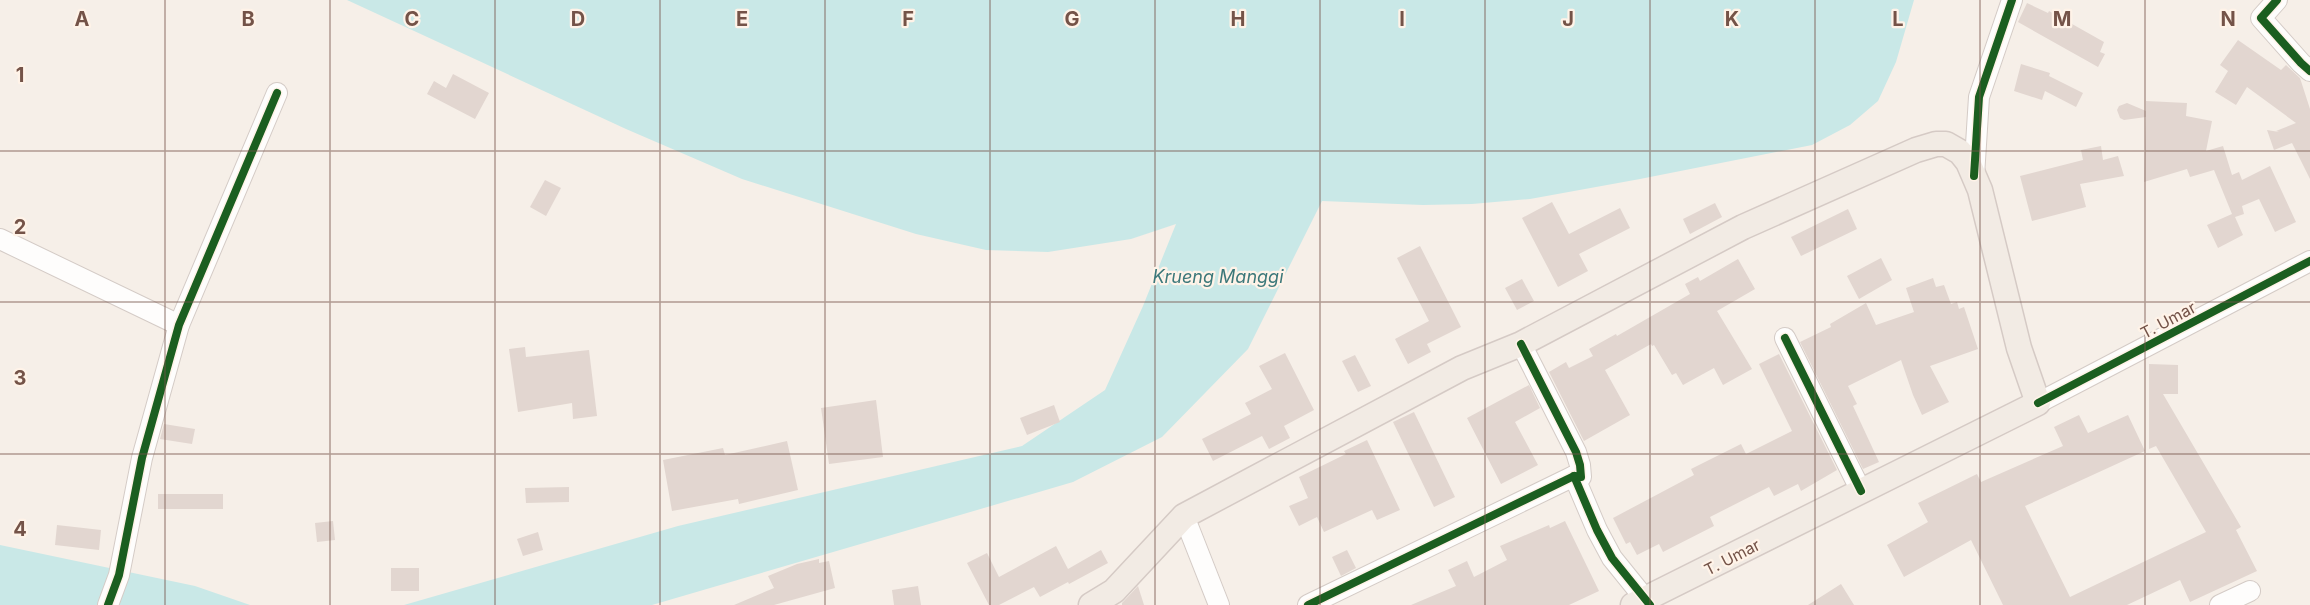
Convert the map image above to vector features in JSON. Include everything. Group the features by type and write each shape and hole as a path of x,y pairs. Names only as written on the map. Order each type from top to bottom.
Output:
{"main road":[{"path":"1090,605 1114,591 1184,516 1462,368 1521,344 1743,227 1916,150 1936,144 1954,147 1968,162 1980,190 2019,348 2038,403"},
{"name":"T. Umar","path":"1643,603 2038,403"}],"street":[{"path":"1974,176 1979,97 2012,0"},
{"path":"2277,0 2261,18 2310,71"},
{"path":"108,605 119,574 142,458 179,325 277,93"},
{"path":"0,239 179,325"},
{"name":"T. Umar","path":"2038,403 2310,261"},
{"path":"1785,338 1861,491"},
{"path":"1308,605 1574,476 1581,477 1576,452 1521,344"},
{"path":"1574,476 1589,514 1612,558 1643,603"},
{"path":"1184,516 1219,605"},
{"path":"2220,605 2250,591"}],"water":[{"name":"Krueng Manggi","path":"347,0 1914,0 1896,62 1878,101 1850,125 1812,145 1530,199 1423,205 1322,201 1248,349 1162,437 1073,482 652,605 404,605 678,526 1022,446 1105,390 1143,306 1176,224 1131,239 1048,252 986,250 916,234 742,179 626,129"},
{"path":"0,545 195,586 250,605 0,605"}],"building":[{"path":"2027,3 2048,13 2049,11 2104,42 2100,52 2105,54 2098,67 2018,22"},
{"path":"2238,40 2281,70 2286,65 2300,78 2310,109 2310,179 2292,143 2274,150 2267,130 2279,132 2276,131 2296,123 2247,87 2236,105 2215,92 2228,71 2220,65"},
{"path":"2021,64 2050,73 2049,76 2083,93 2076,107 2045,91 2042,100 2014,91"},
{"path":"453,74 489,93 475,119 427,94 434,81 446,88"},
{"path":"2146,101 2187,103 2186,116 2212,121 2206,151 2223,146 2232,175 2239,172 2242,180 2270,166 2296,222 2275,232 2259,199 2242,206 2244,214 2235,217 2243,235 2218,248 2207,225 2232,214 2214,170 2190,177 2187,169 2144,182 2146,117 2124,120 2120,118 2117,110 2119,106 2127,103 2146,111"},
{"path":"2101,146 2103,160 2118,156 2124,176 2080,184 2086,207 2032,221 2020,176 2083,160 2081,150"},
{"path":"545,180 561,188 546,216 530,207"},
{"path":"1552,202 1569,234 1620,208 1630,228 1579,254 1588,271 1558,287 1522,218"},
{"path":"1715,203 1722,217 1690,234 1683,219"},
{"path":"1848,209 1857,229 1801,256 1791,237"},
{"path":"1420,246 1461,327 1427,344 1431,352 1408,364 1395,339 1429,321 1397,258"},
{"path":"1881,258 1892,280 1859,299 1847,276"},
{"path":"1738,259 1755,289 1717,311 1752,369 1723,385 1714,368 1683,385 1676,373 1672,375 1654,345 1651,344 1605,370 1630,415 1584,441 1549,372 1566,362 1569,368 1593,356 1589,349 1616,334 1617,336 1690,294 1685,284 1698,277 1700,281"},
{"path":"1933,278 1936,287 1944,285 1951,304 1957,302 1959,309 1964,307 1978,349 1930,366 1949,402 1922,415 1901,360 1848,386 1857,404 1853,406 1879,462 1863,469 1800,342 1831,327 1830,324 1866,303 1876,325 1914,312 1906,288"},
{"path":"1522,279 1534,301 1517,310 1505,288"},
{"path":"525,347 526,357 589,350 597,416 573,419 572,403 518,412 509,349"},
{"path":"1285,353 1314,410 1284,426 1290,438 1269,449 1262,436 1213,461 1202,439 1251,414 1245,403 1272,389 1259,366"},
{"path":"1779,354 1837,470 1801,491 1798,484 1774,496 1769,487 1710,517 1714,526 1663,552 1659,544 1637,555 1630,542 1626,544 1613,518 1694,475 1691,469 1741,444 1746,454 1792,431 1759,364"},
{"path":"1355,355 1371,386 1358,392 1342,361"},
{"path":"2149,364 2178,365 2178,394 2163,394 2241,527 2236,530 2257,571 2190,602 2180,580 2127,605 2003,605 1971,540 1904,577 1887,545 1928,522 1918,503 1977,474 1981,482 2063,446 2054,427 2079,415 2088,433 2128,415 2145,451 2025,506 2070,597 2206,532 2156,446 2149,449"},
{"path":"1529,385 1540,408 1515,422 1538,465 1501,484 1467,418"},
{"path":"876,400 883,457 829,464 821,408"},
{"path":"1054,405 1060,422 1027,435 1020,418"},
{"path":"1414,412 1455,497 1434,507 1393,422"},
{"path":"164,424 195,429 192,444 160,439"},
{"path":"1367,440 1400,510 1377,520 1372,510 1324,532 1317,517 1299,526 1289,506 1308,498 1299,477 1346,454 1344,451"},
{"path":"787,441 798,490 739,504 738,499 672,511 663,460 723,448 725,455"},
{"path":"569,487 569,502 526,503 525,488"},
{"path":"158,494 223,494 223,509 158,509"},
{"path":"333,521 335,540 317,542 315,523"},
{"path":"1565,521 1599,591 1569,605 1411,605 1456,586 1448,570 1467,561 1474,577 1507,560 1500,546 1549,525 1550,528"},
{"path":"57,525 101,530 99,550 55,545"},
{"path":"538,532 543,550 523,556 517,539"},
{"path":"1056,546 1068,569 1101,550 1108,563 1040,597 1034,587 999,605 989,605 967,563 987,553 999,577"},
{"path":"1347,550 1356,568 1341,576 1332,557"},
{"path":"819,559 819,563 829,561 835,588 774,605 734,605 774,588 768,576 797,564"},
{"path":"391,568 419,568 419,591 391,591"},
{"path":"1841,584 1854,605 1808,605"},
{"path":"918,586 921,605 894,605 892,590"},
{"path":"1138,586 1144,605 1122,605 1122,603"}],"cycle path":[{"path":"1974,176 1979,97 2012,0"},
{"path":"2277,0 2261,18 2310,71"},
{"path":"108,605 119,575 142,458 179,325 277,93"},
{"path":"2038,403 2310,261"},
{"path":"1785,338 1861,491"},
{"path":"1521,344 1576,452 1581,477 1574,476 1597,530 1612,558 1650,605"},
{"path":"1308,605 1574,476"}]}
